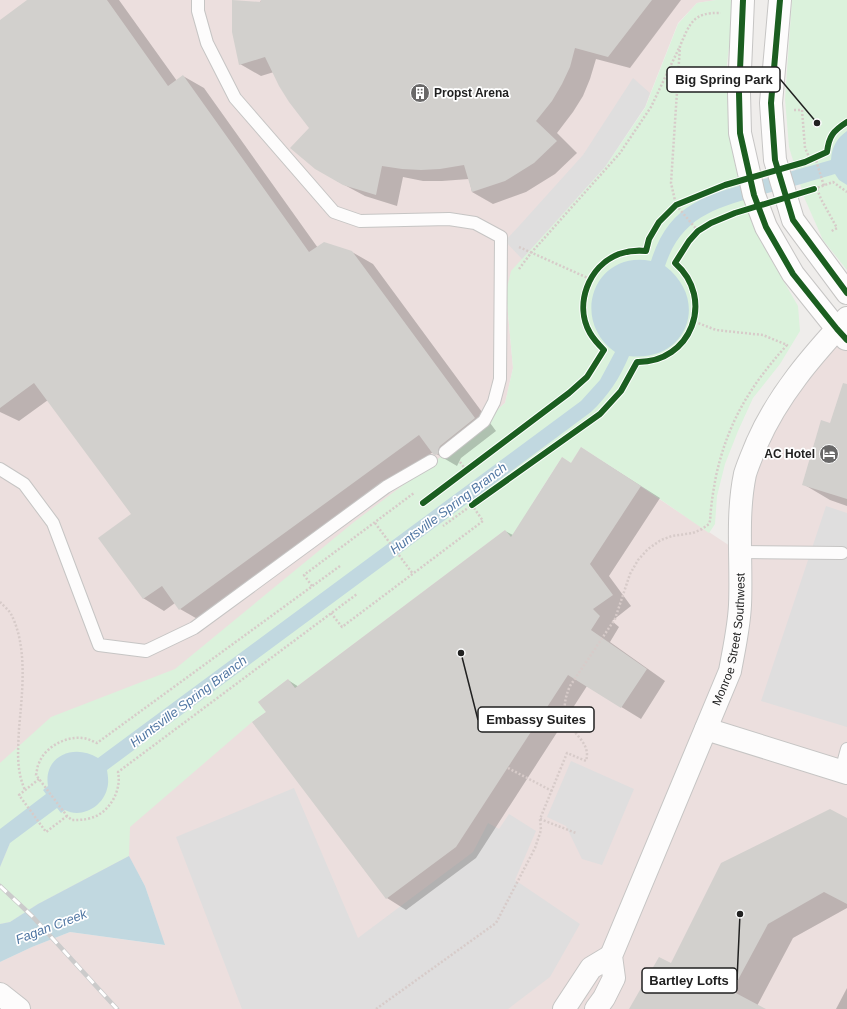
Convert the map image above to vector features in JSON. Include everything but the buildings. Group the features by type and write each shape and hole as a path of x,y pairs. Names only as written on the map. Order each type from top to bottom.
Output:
{"street":[{"name":"Monroe Street Southwest","path":"611,956 706,730 732,664 740,605 741,507 746,474 763,429 787,388 815,353 844,329 793,274 766,227 754,195 746,165 740,132 739,93 743,0"},
{"path":"780,0 771,103 775,160 793,220 847,293"},
{"path":"706,730 844,772"},
{"path":"564,1009 590,968 611,956 614,978 604,998 596,1009"},
{"path":"0,994 19,1009"}],"lane":[{"path":"198,0 198,11 207,43 235,98 334,212 360,221 449,219 474,223 501,237 500,379 494,402 484,421 445,452"},
{"path":"0,469 24,484 53,523 99,645 146,651 194,628 386,487 431,461"},
{"path":"740,552 842,553"},
{"path":"844,772 847,749"}],"path":[{"path":"517,272 620,153 651,107 689,25 697,17 712,13 726,13"},
{"path":"680,46 671,183 677,205 698,232"},
{"path":"791,110 802,110 805,148 813,158 824,186"},
{"path":"806,191 833,182 847,192"},
{"path":"815,189 837,228 827,233"},
{"path":"693,236 704,227"},
{"path":"501,237 531,254 590,279"},
{"path":"376,1009 496,923 535,848 541,830 540,819 567,753 586,761 587,756 584,744 570,726 566,718 564,705 566,694 570,686 615,619 630,574 643,554 661,540 672,536 698,532 709,524 718,467 727,438 736,417 756,381 786,345 763,335 716,330 693,321"},
{"path":"458,460 468,468 459,475"},
{"path":"443,526 478,501"},
{"path":"331,613 342,626 483,521 472,505"},
{"path":"312,586 304,574 374,522 413,574"},
{"path":"340,566 97,743 82,738 72,738 52,746 44,753 39,762 36,775 67,816 72,820 92,818 102,813 115,797 118,786 118,772 357,594"},
{"path":"0,602 12,615 22,654 22,701 18,765 21,782 25,790"},
{"path":"508,768 552,791"},
{"path":"39,779 19,794 46,832 67,816"},
{"path":"540,819 576,832"}],"shaded area":[{"path":"0,0 716,0 697,3 678,23 645,107 506,292 513,368 505,403 459,443 532,505 562,457 581,447 730,546 746,474 847,318 847,1009 0,1009 0,962 70,932 164,945 145,886 129,857 38,904 10,922 0,924 0,867 10,843 0,829"},
{"path":"633,78 650,93 645,107 605,167 522,259 505,241 583,155"},
{"path":"826,506 847,513 847,727 761,701"},
{"path":"571,761 634,789 602,865 582,859 566,826 547,817"},
{"path":"294,788 358,938 473,852 488,823 499,829 509,814 536,831 515,880 580,924 550,977 508,1009 242,1009 176,837"}],"green space":[{"path":"716,0 735,0 727,63 728,122 734,160 742,195 761,242 798,306 800,331 780,364 753,398 738,431 725,464 717,496 715,524 709,533 581,447 571,463 562,457 532,504 538,516 510,537 505,530 295,688 288,679 258,702 266,712 252,722 130,827 129,856 38,904 10,922 0,924 0,867 10,843 0,829 0,763 51,717 175,669 354,522 459,443 505,403 513,368 506,292 511,271 605,167 645,108 678,24 697,3"},
{"path":"792,0 847,0 847,270 823,240 804,197 789,147 785,99"}],"water":[{"name":"Huntsville Spring Branch","path":"847,131 847,185 839,180 835,174 747,199 717,209 703,216 691,224 681,235 672,249 665,266 679,280 687,296 689,312 686,327 678,340 665,350 649,356 629,356 622,372 613,386 603,400 591,412 107,770 108,782 105,795 101,801 91,809 78,813 65,810 61,813 57,808 10,843 0,867 0,829 46,794 43,790 48,786 50,767 55,760 70,752 89,754 98,758 581,401 600,380 615,352 601,338 593,322 591,306 595,290 603,276 615,266 631,260 651,261 668,226 679,214 705,197 738,186 831,160 832,151 835,144"},
{"name":"Fagan Creek","path":"129,856 145,886 165,945 70,932 0,962 0,924 10,922 38,904"}],"railway":[{"path":"0,886 32,916 117,1009"}],"cycle path":[{"path":"743,0 739,93 740,133 754,195 766,227 793,274 847,340"},
{"path":"780,0 771,103 775,160 793,220 847,293"},
{"path":"423,503 569,393 587,377 604,350 590,333 585,322 583,311 587,288 599,267 619,254 632,251 646,251 649,239 659,222 676,205 725,185 805,162 827,152 832,134 847,122"},
{"path":"472,505 600,414 621,391 637,362 656,360 671,352 684,341 692,326 695,310 694,294 687,278 675,263 689,241 698,231 711,223 735,213 814,189"}],"place":[{"name":"Propst Arena","path":"420,93"},
{"name":"Big Spring Park","path":"817,123"},
{"name":"AC Hotel","path":"829,454"},
{"name":"Embassy Suites","path":"461,653"},
{"name":"Bartley Lofts","path":"740,914"}]}
